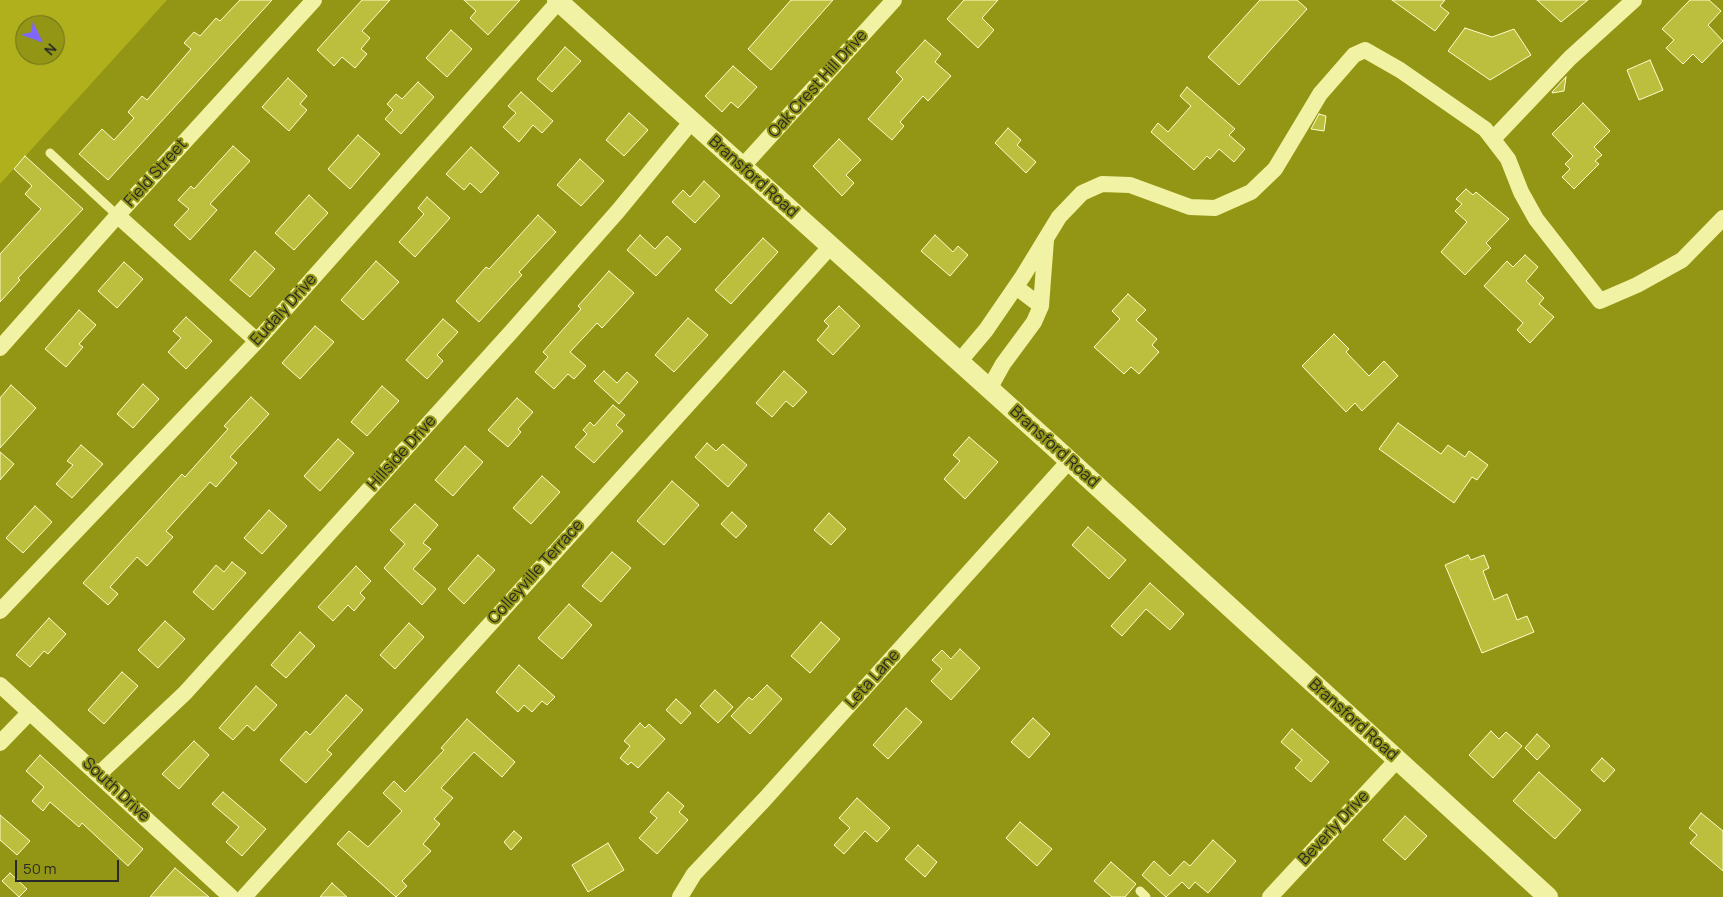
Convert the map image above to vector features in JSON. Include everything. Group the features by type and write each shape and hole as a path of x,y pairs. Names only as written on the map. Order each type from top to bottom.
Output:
{"street":[{"name":"Field Street","path":"0,348 314,0"},
{"name":"Oak Crest Hill Drive","path":"742,167 894,0"},
{"path":"1493,139 1570,58 1634,0"},
{"name":"Bransford Road","path":"558,1 1069,461 1548,897"},
{"name":"Eudaly Drive","path":"0,611 257,341 558,1"},
{"path":"959,362 986,330 1016,287 1059,217 1082,193 1102,184 1130,185 1190,207 1215,208 1251,192 1275,169 1320,94 1354,55 1366,50 1400,70 1485,129 1508,159 1521,192 1536,219 1600,301 1636,285 1682,260 1723,218"},
{"name":"Hillside Drive","path":"99,774 191,685 512,331 618,211 692,121"},
{"path":"118,216 257,341"},
{"path":"989,389 1003,364 1034,322 1042,306 1047,235"},
{"name":"Colleyville Terrace","path":"244,897 830,247"},
{"path":"1016,287 1042,306"},
{"name":"Leta Lane","path":"680,897 694,874 764,800 1069,461"},
{"name":"South Drive","path":"0,685 231,897"},
{"path":"0,743 30,712"},
{"name":"Beverly Drive","path":"1270,897 1397,760"}],"lane":[{"path":"50,153 118,216"}],"shaded area":[{"path":"0,0 167,0 0,184"}],"building":[{"path":"240,0 272,0 108,180 79,154 102,129 114,140 134,118 128,112 142,96 147,100 191,49 184,43 194,32 200,36 216,18 220,21"},
{"path":"362,0 390,0 362,31 370,38 361,49 367,54 355,68 342,57 334,66 317,50"},
{"path":"464,0 520,0 488,35 470,18 476,11"},
{"path":"791,0 833,0 771,70 748,49"},
{"path":"964,0 998,0 982,18 994,30 978,48 947,19"},
{"path":"1260,0 1297,0 1307,9 1239,85 1208,57"},
{"path":"1392,0 1445,0 1440,6 1449,13 1435,31"},
{"path":"1537,0 1588,0 1561,22"},
{"path":"1690,0 1709,0 1721,11 1708,25 1723,41 1702,63 1693,54 1683,64 1666,48 1674,40 1662,29"},
{"path":"1465,28 1492,37 1514,29 1531,55 1490,80 1448,51"},
{"path":"451,30 472,49 447,77 426,58"},
{"path":"925,40 941,54 935,62 951,76 928,101 923,96 900,122 904,126 892,140 868,119 903,79 896,72"},
{"path":"565,47 581,61 552,92 537,79"},
{"path":"1650,60 1663,90 1639,100 1627,70"},
{"path":"733,66 757,87 738,108 731,102 722,112 705,96"},
{"path":"1566,77 1564,91 1552,93 1553,91"},
{"path":"288,78 307,96 300,104 307,110 289,131 262,107"},
{"path":"418,82 434,97 401,134 385,119 393,110 387,104 396,94 402,99"},
{"path":"1187,87 1235,129 1229,135 1245,149 1234,162 1219,149 1210,159 1207,156 1194,170 1151,132 1158,123 1168,132 1191,106 1180,96"},
{"path":"521,92 553,121 542,133 533,125 519,142 503,127 516,113 508,106"},
{"path":"1583,103 1610,131 1594,147 1602,155 1595,161 1599,164 1574,189 1562,177 1570,169 1565,164 1573,156 1552,134"},
{"path":"629,113 648,130 624,156 606,140"},
{"path":"1319,114 1326,116 1324,131 1311,129"},
{"path":"1008,128 1021,140 1017,145 1036,162 1026,173 995,143"},
{"path":"358,135 380,154 350,189 328,169"},
{"path":"839,139 861,160 846,175 854,183 842,196 813,166"},
{"path":"233,146 250,161 210,204 217,210 190,240 174,225 189,209 178,200 191,186 194,189"},
{"path":"471,147 499,173 481,193 470,183 464,190 446,174"},
{"path":"25,156 83,209 18,278 20,280 0,302 0,254 41,209 25,194 32,186 14,169"},
{"path":"580,159 604,181 581,206 557,185"},
{"path":"704,181 720,196 695,223 672,202 683,190 690,197"},
{"path":"1466,189 1473,195 1476,192 1509,219 1486,243 1491,248 1465,275 1441,252 1467,222 1455,211 1462,204 1456,199"},
{"path":"309,195 328,213 294,250 275,233"},
{"path":"427,197 450,218 415,257 399,242 424,214 418,208"},
{"path":"538,215 556,232 519,272 522,275 479,322 456,301 486,267 489,269"},
{"path":"640,235 655,249 667,236 681,249 656,276 627,250"},
{"path":"935,235 953,252 958,246 968,255 950,276 921,251"},
{"path":"763,238 778,252 731,304 715,290"},
{"path":"255,251 275,269 250,297 230,280"},
{"path":"1525,255 1538,267 1526,281 1544,298 1539,304 1554,317 1530,343 1517,330 1523,323 1484,286 1507,261 1513,267"},
{"path":"376,261 399,282 363,320 341,300"},
{"path":"124,262 143,279 117,308 98,291"},
{"path":"609,271 634,293 602,328 597,323 570,352 586,366 574,379 568,374 554,389 535,372 548,357 543,352 581,309 578,306"},
{"path":"1128,294 1146,310 1136,320 1157,339 1152,345 1159,352 1139,374 1131,367 1124,374 1094,347 1120,319 1112,311"},
{"path":"839,306 860,326 833,355 817,340 829,326 824,321"},
{"path":"79,310 96,325 79,344 83,347 66,367 45,349"},
{"path":"186,317 212,341 186,369 168,352 181,338 173,331"},
{"path":"688,318 708,335 674,372 655,355"},
{"path":"443,319 458,332 437,355 443,361 427,379 406,360"},
{"path":"315,326 334,342 300,379 282,363"},
{"path":"1334,334 1349,349 1346,352 1369,376 1384,361 1398,376 1362,411 1355,403 1346,412 1302,366"},
{"path":"604,371 617,383 627,372 638,382 619,404 594,381"},
{"path":"784,371 807,392 793,407 786,401 772,417 756,403"},
{"path":"143,384 159,399 133,428 117,414"},
{"path":"11,385 36,408 0,448 0,398"},
{"path":"382,386 399,401 367,436 351,422"},
{"path":"251,397 269,414 230,457 237,463 216,487 210,482 166,531 173,537 147,566 137,557 110,587 118,594 108,605 83,583 182,474 185,477 228,429 224,426"},
{"path":"517,398 533,412 518,429 521,432 508,447 488,430"},
{"path":"613,405 625,415 616,425 623,431 594,463 575,447 587,434 583,430 590,422 594,426"},
{"path":"1398,423 1441,454 1448,445 1465,457 1469,451 1488,465 1477,480 1472,477 1454,503 1379,449"},
{"path":"969,437 998,462 965,499 944,479 960,461 953,455"},
{"path":"338,439 354,453 320,491 304,476"},
{"path":"707,443 716,451 723,444 747,465 728,487 695,457"},
{"path":"81,445 103,464 72,498 56,484 73,465 67,461"},
{"path":"465,446 483,462 453,496 435,480"},
{"path":"0,452 14,464 0,480"},
{"path":"542,476 560,492 531,524 513,508"},
{"path":"672,481 699,505 664,545 637,521"},
{"path":"415,504 438,525 423,543 431,549 413,569 436,589 422,605 384,568 405,544 390,530"},
{"path":"35,506 52,522 23,553 6,538"},
{"path":"269,510 287,526 262,554 244,538"},
{"path":"732,512 747,526 736,538 721,524"},
{"path":"829,513 846,529 831,545 814,530"},
{"path":"1088,527 1126,560 1109,579 1072,545"},
{"path":"612,552 631,568 601,602 582,586"},
{"path":"478,555 495,570 464,604 448,589"},
{"path":"1468,555 1471,560 1484,555 1489,568 1483,571 1494,600 1507,594 1517,620 1527,616 1534,632 1482,653 1445,565"},
{"path":"232,562 246,573 213,610 193,592 216,565 224,572"},
{"path":"356,566 371,581 360,593 365,598 354,611 348,605 333,621 318,607"},
{"path":"1150,583 1184,614 1170,630 1146,609 1122,636 1111,626"},
{"path":"569,604 592,625 562,659 538,638"},
{"path":"49,618 66,634 48,654 44,651 30,667 16,655"},
{"path":"165,621 185,639 158,668 138,650"},
{"path":"821,622 840,639 810,673 791,656"},
{"path":"409,623 424,637 395,669 380,655"},
{"path":"300,632 315,646 286,678 271,665"},
{"path":"960,649 980,668 951,700 931,681 942,669 932,660 942,650 951,659"},
{"path":"519,665 555,697 547,705 542,701 532,712 524,705 518,712 496,692"},
{"path":"122,672 138,686 104,724 88,710"},
{"path":"767,685 782,699 750,734 731,716 749,697 752,700"},
{"path":"256,686 277,705 254,731 247,725 233,740 219,728"},
{"path":"715,690 733,707 718,723 700,706"},
{"path":"346,695 363,710 327,750 332,754 306,783 280,760 306,731 310,735"},
{"path":"676,699 691,713 681,724 666,710"},
{"path":"906,708 922,722 888,759 873,745"},
{"path":"1033,718 1050,734 1029,758 1011,742"},
{"path":"467,719 515,762 502,777 474,752 441,788 453,798 434,819 440,824 423,844 431,851 402,881 407,886 396,897 337,844 349,831 368,847 402,811 383,793 394,781 405,792 444,750 441,748"},
{"path":"640,723 645,728 649,724 665,739 638,768 631,762 628,765 620,758 630,746 624,741"},
{"path":"1292,729 1329,762 1311,782 1295,768 1302,760 1281,742"},
{"path":"1491,731 1499,739 1506,732 1522,746 1493,778 1469,755"},
{"path":"1537,734 1550,746 1537,760 1525,748"},
{"path":"194,741 209,755 179,789 162,774"},
{"path":"40,755 143,849 128,866 82,823 79,827 50,802 43,811 32,801 44,787 26,771"},
{"path":"1602,758 1615,770 1604,782 1591,770"},
{"path":"1539,772 1581,810 1555,839 1513,801"},
{"path":"223,792 266,829 242,856 226,842 239,827 212,804"},
{"path":"668,792 684,806 679,812 688,820 657,854 639,838 657,818 650,812"},
{"path":"857,798 890,828 877,842 865,831 844,854 834,845 850,828 839,818"},
{"path":"1701,813 1723,831 1723,871 1690,843 1697,835 1689,828"},
{"path":"0,815 30,841 17,855 0,840"},
{"path":"1405,816 1427,836 1405,860 1383,840"},
{"path":"1020,822 1052,849 1037,866 1006,838"},
{"path":"514,831 522,838 511,850 504,842"},
{"path":"1213,840 1236,861 1208,893 1195,882 1189,889 1182,882 1166,897 1142,875 1154,861 1170,876 1184,861 1190,866"},
{"path":"608,843 624,870 588,892 572,865"},
{"path":"918,845 937,862 925,877 905,859"},
{"path":"1111,862 1136,884 1125,897 1112,897 1094,881"},
{"path":"175,868 209,897 150,897"},
{"path":"10,873 27,889 19,897 2,881"},
{"path":"332,883 347,897 320,897"}]}
